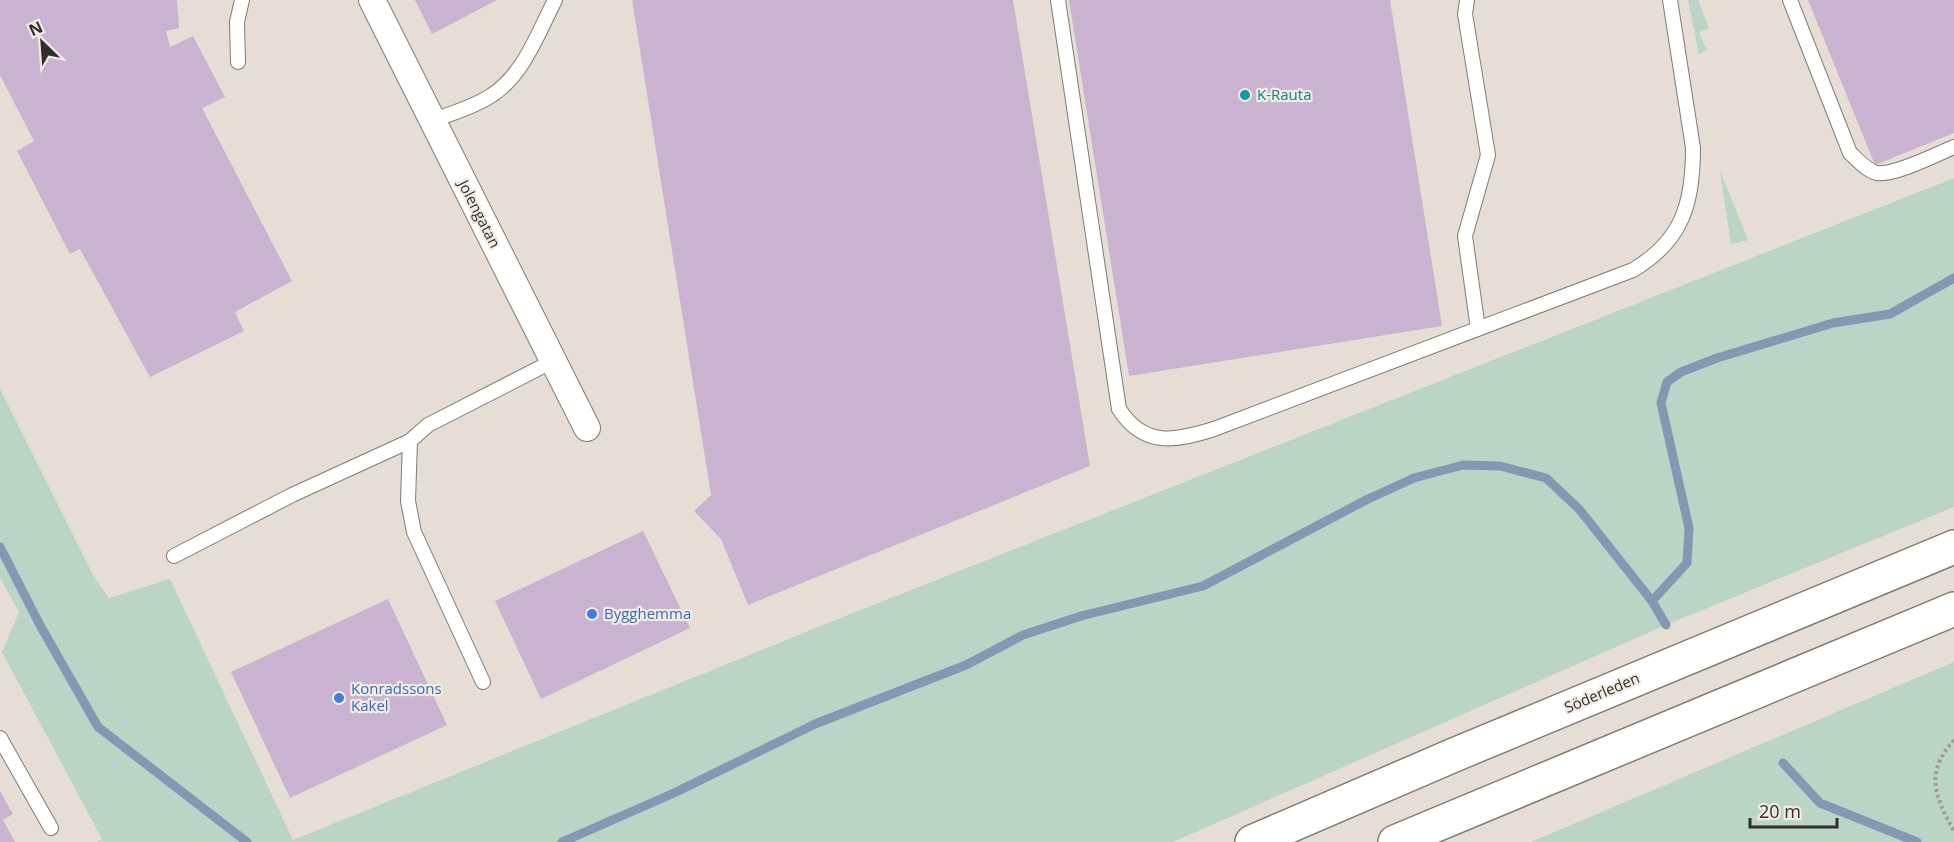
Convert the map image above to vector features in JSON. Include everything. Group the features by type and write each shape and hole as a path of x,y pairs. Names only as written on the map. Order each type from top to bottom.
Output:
{"highway":[{"name":"Söderleden","path":"1252,842 1454,754 1954,547"},
{"path":"1395,842 1954,609"}],"street":[{"name":"Jolengatan","path":"372,0 587,428"}],"lane":[{"path":"238,62 237,22 242,0"},
{"path":"432,121 491,96 506,83 526,59 555,0"},
{"path":"1058,0 1119,409 1126,420 1151,436 1165,440 1182,439 1633,270 1650,260 1677,232 1691,186 1693,148 1670,0"},
{"path":"1467,0 1465,14 1488,155 1465,236 1478,329"},
{"path":"1790,0 1850,153 1864,166 1877,173 1892,171 1954,147"},
{"path":"174,556 292,495 410,441 428,425 553,361"},
{"path":"410,441 408,501 414,532 483,682"},
{"path":"0,738 51,828"}],"path":[{"path":"1954,740 1939,761 1934,782 1954,831"}],"green space":[{"path":"1688,0 1698,0 1709,28 1699,33 1707,50 1699,54"},
{"path":"1720,171 1748,240 1731,244"},
{"path":"1954,178 1954,507 1666,625 1173,842 97,842 102,839 2,652 19,612 0,578 0,389 93,575 109,598 170,579 293,840 848,615"},
{"path":"1954,662 1954,842 1531,842"}],"building":[{"path":"0,0 177,0 179,28 166,31 170,47 193,36 225,97 202,108 292,281 235,312 244,331 150,377 80,249 70,254 17,151 34,141 0,75"},
{"path":"415,0 497,0 432,34"},
{"path":"632,0 1013,0 1090,466 748,605 721,539 694,511 711,495"},
{"name":"K-Rauta","path":"1069,0 1390,0 1442,326 1129,376"},
{"path":"1808,0 1954,0 1954,133 1875,165"},
{"name":"Bygghemma","path":"643,531 690,628 541,699 495,601"},
{"name":"Konradssons Kakel","path":"388,599 447,725 290,798 231,672"},
{"path":"0,791 13,814 3,820 15,842 0,842"}],"waterway":[{"path":"1652,601 1687,563 1689,528 1661,403 1667,382 1681,372 1717,358 1833,323 1890,314 1954,278"},
{"path":"562,842 674,793 815,724 966,665 1023,635 1081,616 1203,586 1366,500 1414,478 1463,465 1500,466 1546,478 1579,509 1652,601 1666,625"},
{"path":"0,547 41,627 98,727 247,842"},
{"path":"1783,763 1820,803 1917,842"}],"place":[{"name":"K-Rauta","path":"1245,95"},
{"name":"Bygghemma","path":"592,614"},
{"name":"Konradssons Kakel","path":"339,698"}]}
